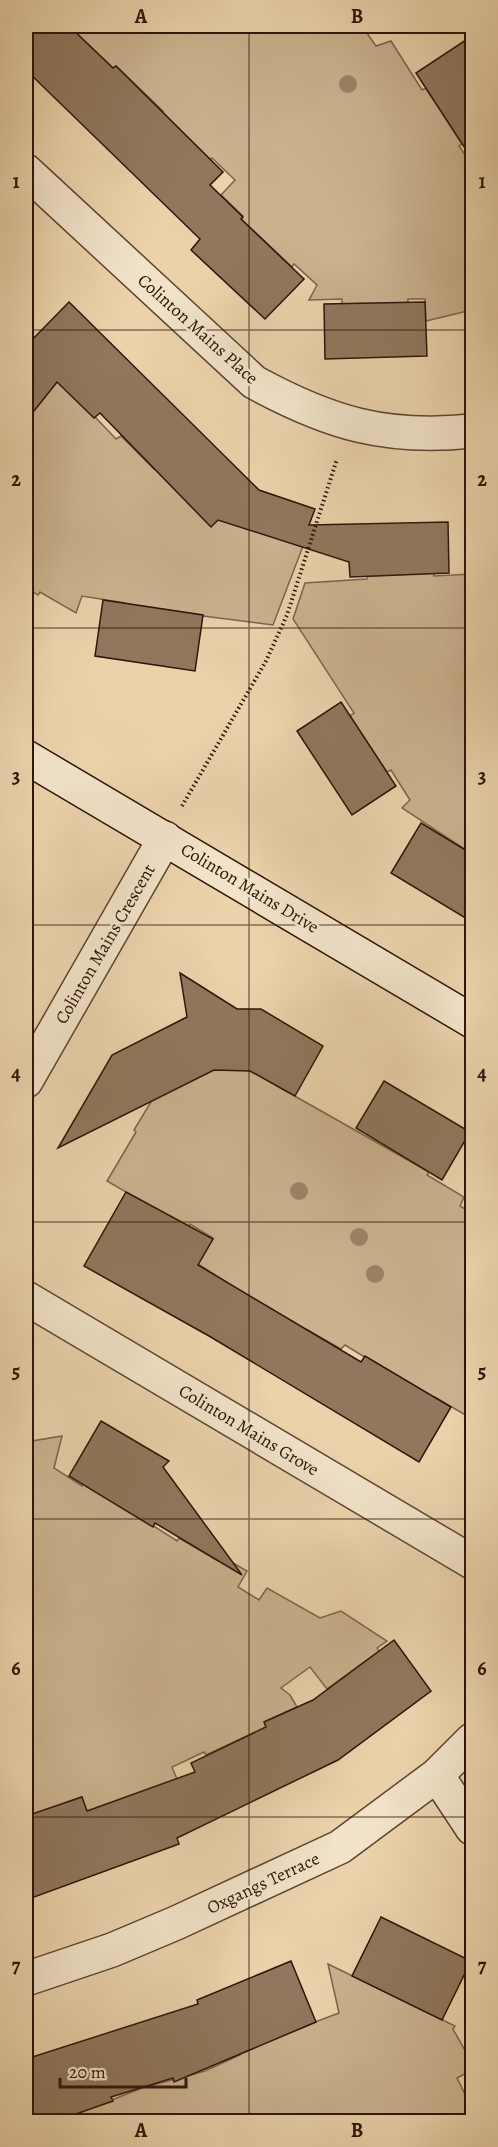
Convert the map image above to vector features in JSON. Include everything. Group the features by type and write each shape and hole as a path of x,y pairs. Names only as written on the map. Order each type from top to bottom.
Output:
{"street":[{"name":"Colinton Mains Place","path":"26,171 245,375 299,406 349,424 382,431 472,431"},
{"name":"Colinton Mains Drive","path":"26,757 472,1021"},
{"name":"Colinton Mains Crescent","path":"26,1081 165,838"},
{"name":"Colinton Mains Grove","path":"26,1298 472,1562"},
{"name":"Oxgangs Terrace","path":"26,1979 112,1950 340,1847 436,1775 472,1740"},
{"path":"436,1775 472,1828"}],"path":[{"path":"165,838 192,787 266,661 287,615 349,424"}],"shaded area":[{"path":"69,26 362,26 376,46 391,41 422,90 426,88 462,144 459,146 472,165 472,310 426,321 425,299 408,299 408,303 342,305 342,299 309,300 317,285 294,264 292,267 241,219 243,216 221,195 235,180 212,158 210,160 116,66 113,68"},
{"path":"59,379 116,439 121,436 154,469 157,467 219,519 303,546 273,625 125,606 125,603 82,596 76,613 40,592 38,595 26,587 26,386 42,401"},
{"path":"434,573 434,576 472,574 472,854 402,808 410,800 391,770 387,772 350,716 354,713 293,619 305,583 367,579 368,576"},
{"path":"173,1049 248,1066 277,1086 429,1172 427,1175 464,1197 460,1206 472,1213 472,1419 435,1397 433,1399 345,1345 341,1349 306,1329 304,1332 198,1264 213,1238 190,1224 173,1254 126,1192 107,1181 154,1097"},
{"path":"62,1436 54,1468 82,1486 85,1482 177,1541 179,1538 218,1561 221,1556 247,1571 238,1587 259,1600 267,1588 320,1618 341,1611 387,1641 377,1648 379,1651 327,1689 310,1667 281,1688 290,1695 297,1707 264,1722 266,1727 206,1755 204,1752 172,1767 177,1779 89,1816 81,1797 65,1803 70,1818 26,1830 26,1442"},
{"path":"328,1964 455,2026 453,2029 472,2063 472,2070 457,2078 466,2096 472,2094 472,2121 63,2122 59,2110 81,2112 142,2088 205,2071 240,2055 238,2051 339,2013"}],"building":[{"path":"38,26 69,26 113,68 116,66 223,172 210,185 243,217 241,219 304,279 265,319 191,250 200,239 26,70 26,39"},
{"path":"472,36 472,159 416,73"},
{"path":"69,302 259,490 315,509 309,525 448,522 449,573 350,577 349,562 218,520 211,527 100,413 94,418 57,382 26,421 26,346"},
{"path":"425,302 427,356 325,359 324,304"},
{"path":"103,600 203,615 195,671 95,656"},
{"path":"341,702 396,786 352,815 297,731"},
{"path":"421,823 472,854 472,922 391,873"},
{"path":"180,973 237,1009 261,1009 323,1046 295,1096 250,1071 214,1070 58,1148 112,1055 187,1017"},
{"path":"384,1081 470,1132 442,1180 356,1128"},
{"path":"126,1192 213,1239 198,1265 361,1362 365,1356 451,1407 419,1462 209,1336 84,1266"},
{"path":"101,1421 169,1461 163,1467 242,1575 155,1523 153,1527 69,1476"},
{"path":"394,1640 431,1691 338,1760 177,1838 179,1844 26,1900 26,1816 82,1797 87,1811 195,1772 191,1763 266,1727 264,1722 313,1700"},
{"path":"381,1917 471,1961 442,2020 352,1976"},
{"path":"291,1961 316,2022 174,2082 173,2078 111,2097 113,2101 56,2121 26,2121 26,2059 198,2004 197,2000"}]}
